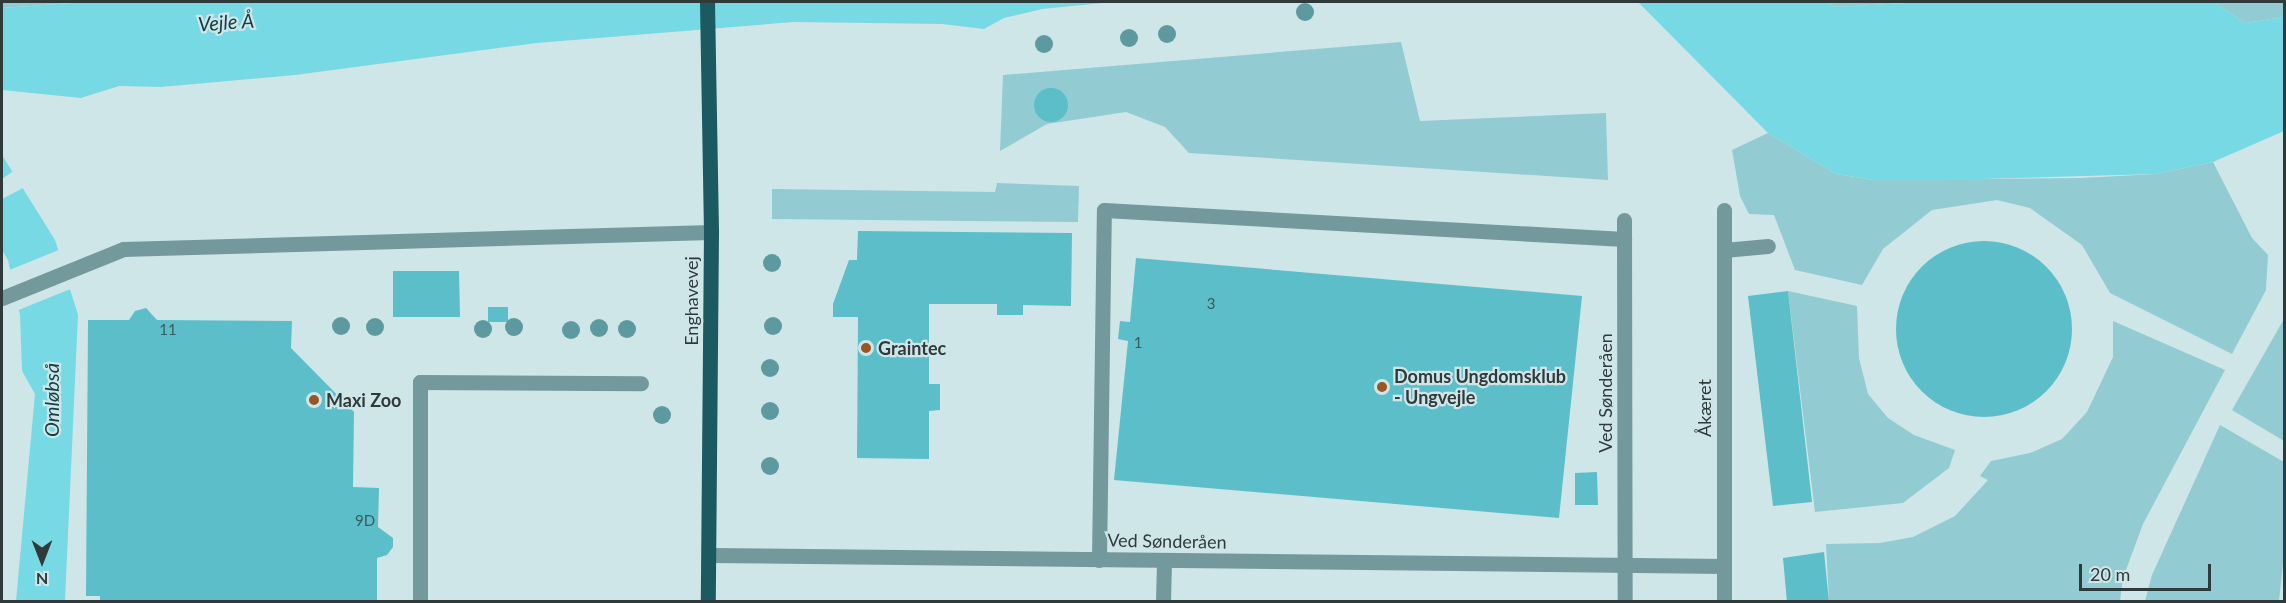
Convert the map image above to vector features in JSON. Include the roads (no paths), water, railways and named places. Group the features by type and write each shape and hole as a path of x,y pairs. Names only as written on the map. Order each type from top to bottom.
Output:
{"main road":[{"name":"Enghavevej","path":"707,2 706,62 711,232 708,602"}],"street":[{"path":"1099,560 1104,210 1624,239"},
{"name":"Åkæret","path":"1724,210 1724,602"},
{"name":"Ved Sønderåen","path":"1624,220 1625,602"},
{"path":"2,298 123,249 711,232"},
{"path":"1724,250 1768,246"},
{"path":"420,602 420,382 641,383"},
{"name":"Ved Sønderåen","path":"709,555 1625,566"},
{"path":"1163,602 1164,560"},
{"path":"1625,566 1724,566"}],"water":[{"name":"Vejle Å","path":"85,2 1113,2 1042,9 1004,18 984,29 942,24 793,22 537,43 295,75 161,87 119,86 81,98 2,90 2,8"},
{"path":"1638,2 1826,2 1836,7 1923,2 2214,2 2245,23 2284,17 2284,131 2213,162 2156,174 1873,180 1836,174 1768,133"},
{"name":"Omløbså","path":"2,155 55,240 78,315 65,601 16,601 35,394 22,371 20,315 8,260 2,250"}],"place":[{"name":"Graintec","path":"866,348"},
{"name":"Domus Ungdomsklub - Ungvejle","path":"1382,387"},
{"name":"Maxi Zoo","path":"314,400"}]}
